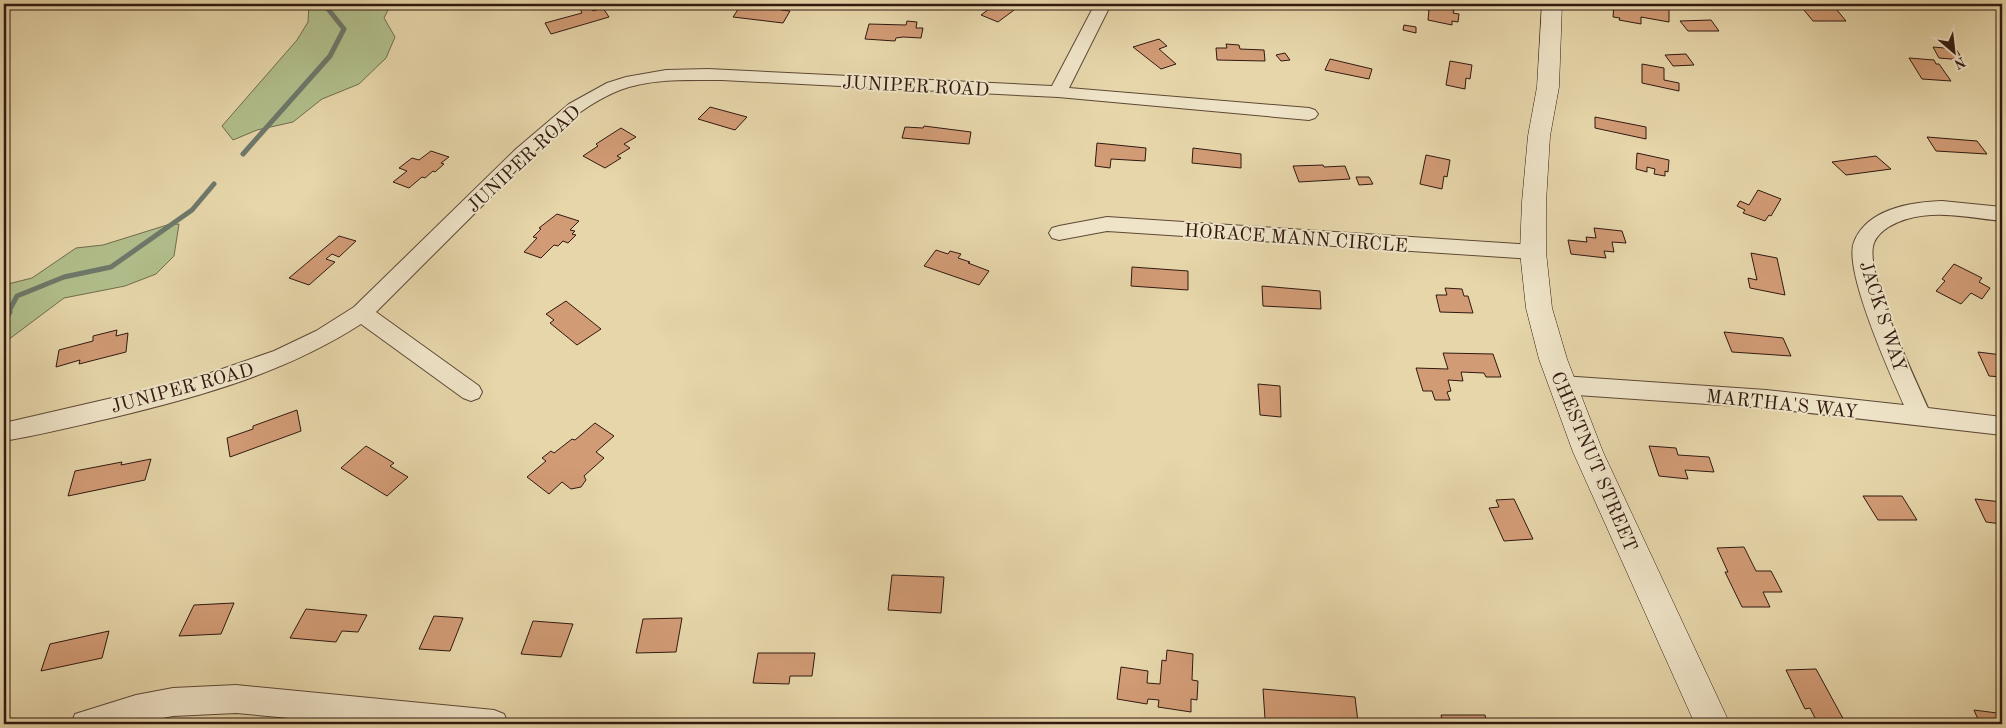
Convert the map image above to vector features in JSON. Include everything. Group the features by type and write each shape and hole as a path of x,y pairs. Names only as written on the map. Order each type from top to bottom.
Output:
{"main road":[{"name":"CHESTNUT STREET","path":"1552,4 1548,87 1538,145 1533,252 1539,308 1553,359 1588,452 1713,724"}],"street":[{"path":"1058,92 1103,4"},
{"name":"JUNIPER ROAD","path":"4,432 178,392 258,368 345,326 362,313 532,144 583,101 613,87 640,79 682,74 1058,92 1309,114"},
{"name":"JACK'S WAY","path":"1920,416 1887,340 1865,269 1863,246 1872,230 1889,219 1910,212 1936,208 2002,214"},
{"name":"HORACE MANN CIRCLE","path":"1059,233 1108,224 1463,249 1533,252"},
{"path":"362,313 471,392"},
{"name":"MARTHA'S WAY","path":"1562,385 1766,398 2002,426"},
{"path":"85,724 136,709 173,702 236,699 494,724"}],"green space":[{"path":"309,4 391,4 384,18 395,37 386,58 359,84 322,99 293,122 257,130 233,140 222,126 297,40 308,22"},
{"path":"179,224 174,256 156,274 125,286 64,298 4,343 4,285 32,278 76,248 103,245 167,225"}],"building":[{"path":"774,4 784,6 781,10 790,11 783,23 733,17 741,5 771,9"},
{"path":"981,4 1017,4 1011,9 1014,10 998,22 981,15 989,9"},
{"path":"1419,4 1440,6 1439,8 1454,10 1453,13 1459,14 1458,22 1452,21 1452,25 1428,20 1429,10 1419,8"},
{"path":"1614,4 1643,4 1669,9 1669,22 1641,17 1641,24 1619,20 1620,18 1613,17"},
{"path":"1799,4 1832,4 1846,21 1813,21"},
{"path":"590,6 593,11 603,8 609,17 551,34 545,23 582,13 580,9"},
{"path":"1711,20 1719,31 1688,31 1680,21"},
{"path":"907,21 917,22 916,28 923,28 921,38 903,37 896,38 895,41 865,39 869,24 906,25"},
{"path":"1404,25 1416,27 1416,33 1403,30"},
{"path":"1159,39 1167,46 1159,49 1176,64 1161,69 1133,47"},
{"path":"1226,44 1239,45 1240,49 1264,50 1265,61 1217,60 1216,48 1227,48"},
{"path":"1933,47 1956,49 1963,60 1939,58"},
{"path":"1285,53 1290,60 1281,61 1276,55"},
{"path":"1686,54 1694,65 1673,66 1665,55"},
{"path":"1909,58 1934,60 1951,81 1922,79"},
{"path":"1330,59 1372,69 1369,79 1325,70"},
{"path":"1450,61 1472,65 1470,79 1466,78 1465,89 1446,85"},
{"path":"1642,64 1664,68 1664,80 1679,83 1679,91 1642,83"},
{"path":"710,107 747,117 735,130 698,119"},
{"path":"1595,117 1646,127 1646,139 1595,128"},
{"path":"924,126 971,132 969,144 902,138 905,127 923,128"},
{"path":"621,128 636,137 624,144 630,148 617,156 621,158 605,168 583,156 598,146 596,144"},
{"path":"1927,137 1977,141 1987,154 1936,151"},
{"path":"1097,143 1146,148 1145,161 1111,159 1110,168 1095,166"},
{"path":"1193,148 1241,154 1241,168 1192,163"},
{"path":"431,151 449,157 441,163 444,164 435,172 433,171 425,178 422,177 409,188 393,182 407,171 399,168 412,158 419,160"},
{"path":"1637,153 1669,160 1668,172 1665,171 1665,176 1654,174 1655,169 1647,167 1647,172 1636,169"},
{"path":"1426,155 1450,160 1447,177 1444,176 1442,189 1420,184"},
{"path":"1876,156 1891,169 1846,175 1832,162"},
{"path":"1323,165 1324,167 1345,166 1350,179 1299,182 1293,166"},
{"path":"1356,177 1369,177 1373,184 1359,185"},
{"path":"1758,190 1781,199 1771,216 1769,215 1765,221 1743,213 1745,210 1737,206 1740,201 1749,205"},
{"path":"557,214 579,221 570,230 575,231 572,234 576,235 568,243 563,241 558,246 554,245 541,258 524,252 537,238 533,237 541,229 539,228"},
{"path":"1594,228 1622,231 1626,243 1612,242 1614,252 1604,251 1606,258 1571,254 1568,240 1587,242 1586,237 1596,238"},
{"path":"339,236 356,241 339,257 332,254 326,259 335,262 309,285 289,278"},
{"path":"936,250 948,254 950,251 961,254 958,258 989,271 979,285 924,266"},
{"path":"1751,253 1777,258 1785,295 1750,288 1748,278 1757,280"},
{"path":"1954,264 1982,278 1979,282 1990,288 1982,299 1971,293 1961,304 1936,291 1945,281 1942,279"},
{"path":"1132,267 1188,271 1188,290 1131,286"},
{"path":"1262,286 1320,291 1321,309 1263,306"},
{"path":"1445,288 1462,289 1464,296 1468,296 1473,313 1440,312 1436,295 1447,295"},
{"path":"566,301 601,329 577,345 550,323 554,320 546,314"},
{"path":"117,330 116,336 128,333 126,352 79,364 80,360 56,367 59,350 93,341 93,336"},
{"path":"1724,332 1783,338 1791,356 1732,352"},
{"path":"1978,352 2002,355 2002,377 1989,376"},
{"path":"1443,353 1493,354 1501,377 1486,377 1484,373 1461,372 1463,381 1448,380 1451,391 1447,392 1450,400 1435,400 1432,391 1423,391 1416,368 1448,369"},
{"path":"1258,384 1280,386 1281,417 1260,415"},
{"path":"297,410 301,431 230,457 227,438"},
{"path":"595,423 614,436 596,452 604,458 584,476 586,480 581,487 571,489 562,482 549,494 527,477 546,461 542,458 551,451 554,453 572,439 575,440"},
{"path":"366,446 394,463 390,466 408,477 387,496 341,468"},
{"path":"1649,446 1676,448 1678,455 1709,457 1714,472 1685,470 1688,479 1659,476"},
{"path":"151,459 145,480 68,496 75,471 122,462 121,465"},
{"path":"1863,496 1902,496 1917,520 1878,520"},
{"path":"1514,499 1533,539 1504,541 1489,508 1499,507 1496,500"},
{"path":"1975,499 2002,502 2002,524 1986,522"},
{"path":"1744,547 1756,571 1771,571 1782,592 1763,592 1770,607 1742,607 1725,572 1728,572 1717,548"},
{"path":"892,575 944,577 941,613 888,610"},
{"path":"234,603 221,634 179,636 194,605"},
{"path":"306,609 367,615 358,632 342,631 336,642 290,638"},
{"path":"434,616 463,618 450,651 419,649"},
{"path":"682,618 676,652 636,653 643,619"},
{"path":"533,621 573,624 561,657 521,654"},
{"path":"109,631 102,658 41,671 50,644"},
{"path":"1167,650 1193,654 1192,680 1198,681 1197,700 1191,699 1191,712 1158,707 1159,700 1148,699 1147,704 1117,699 1121,667 1148,671 1147,683 1160,684 1162,660 1166,661"},
{"path":"758,653 815,653 812,676 790,676 789,684 753,683"},
{"path":"1816,669 1846,724 1818,724 1810,708 1805,709 1786,670"},
{"path":"1263,689 1355,697 1358,722 1340,721 1340,724 1293,724 1293,722 1265,719"},
{"path":"1974,710 1997,713 2002,724 1980,724"},
{"path":"1441,715 1485,715 1487,724 1443,724"}],"waterway":[{"path":"243,154 330,56 344,29 324,4"},
{"path":"8,313 17,296 64,277 111,267 192,210 214,184"},
{"path":"4,320 9,312"}]}
